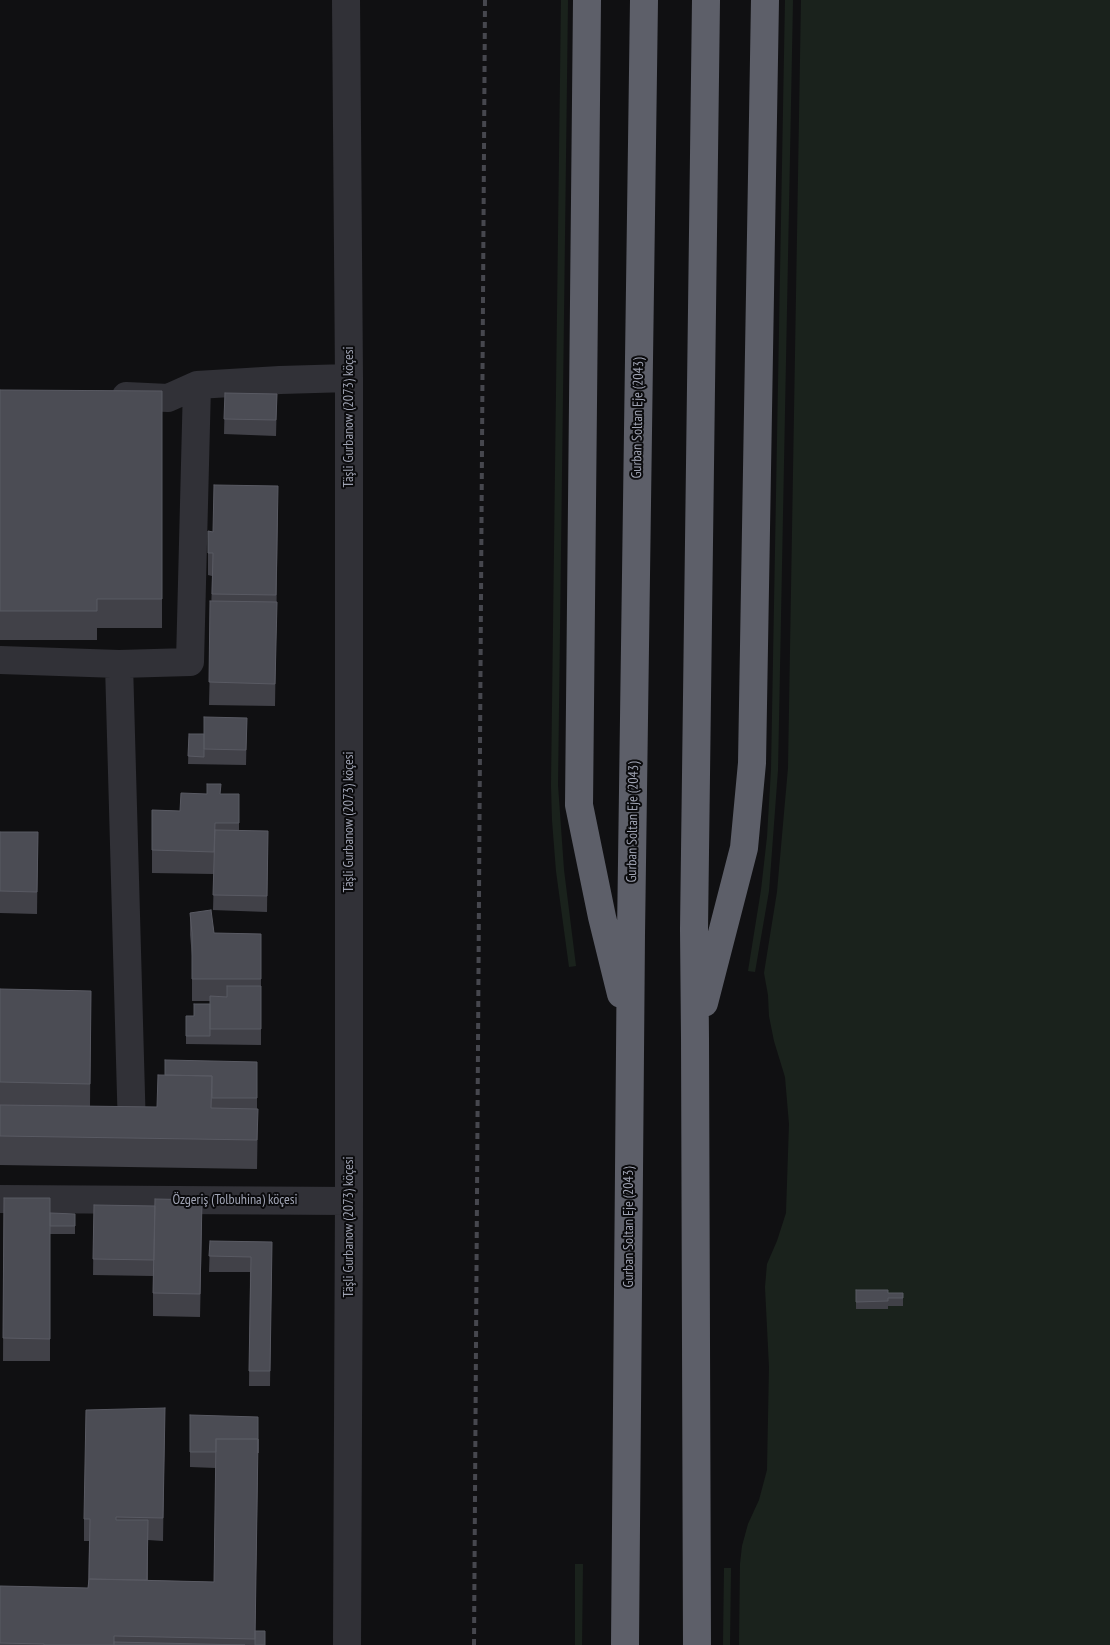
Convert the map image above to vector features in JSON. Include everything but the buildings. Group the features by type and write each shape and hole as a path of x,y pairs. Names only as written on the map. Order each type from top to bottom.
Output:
{"highway":[{"path":"587,0 579,805 602,917 630,1033"},
{"name":"Gurban Soltan Eje (2043)","path":"625,1645 631,934 644,0"},
{"path":"697,1645 694,928 706,0"},
{"path":"695,1038 744,848 752,763 765,0"}],"street":[{"name":"Täşli Gurbanow (2073) köçesi","path":"346,0 349,378 347,1645"},
{"path":"99,395 168,398 197,385 349,378"},
{"path":"0,660 119,664 190,662 197,385"},
{"path":"119,664 132,1131"},
{"name":"Özgeriş (Tolbuhina) köçesi","path":"0,1199 349,1200"}],"shaded area":[{"path":"561,0 568,0 558,785 564,870 576,966 569,967 556,871 551,785"},
{"path":"785,0 793,0 778,770 769,891 755,972 748,971 761,890 767,837 771,770"},
{"path":"801,0 1110,0 1110,1645 739,1645 742,1546 748,1524 759,1500 767,1470 769,1367 765,1287 767,1264 786,1213 789,1124 785,1077 774,1041 764,973 777,892 788,768"},
{"path":"575,1564 583,1564 582,1645 575,1645"},
{"path":"724,1568 731,1568 730,1645 723,1645"}],"railway":[{"path":"474,1645 485,0"}]}
